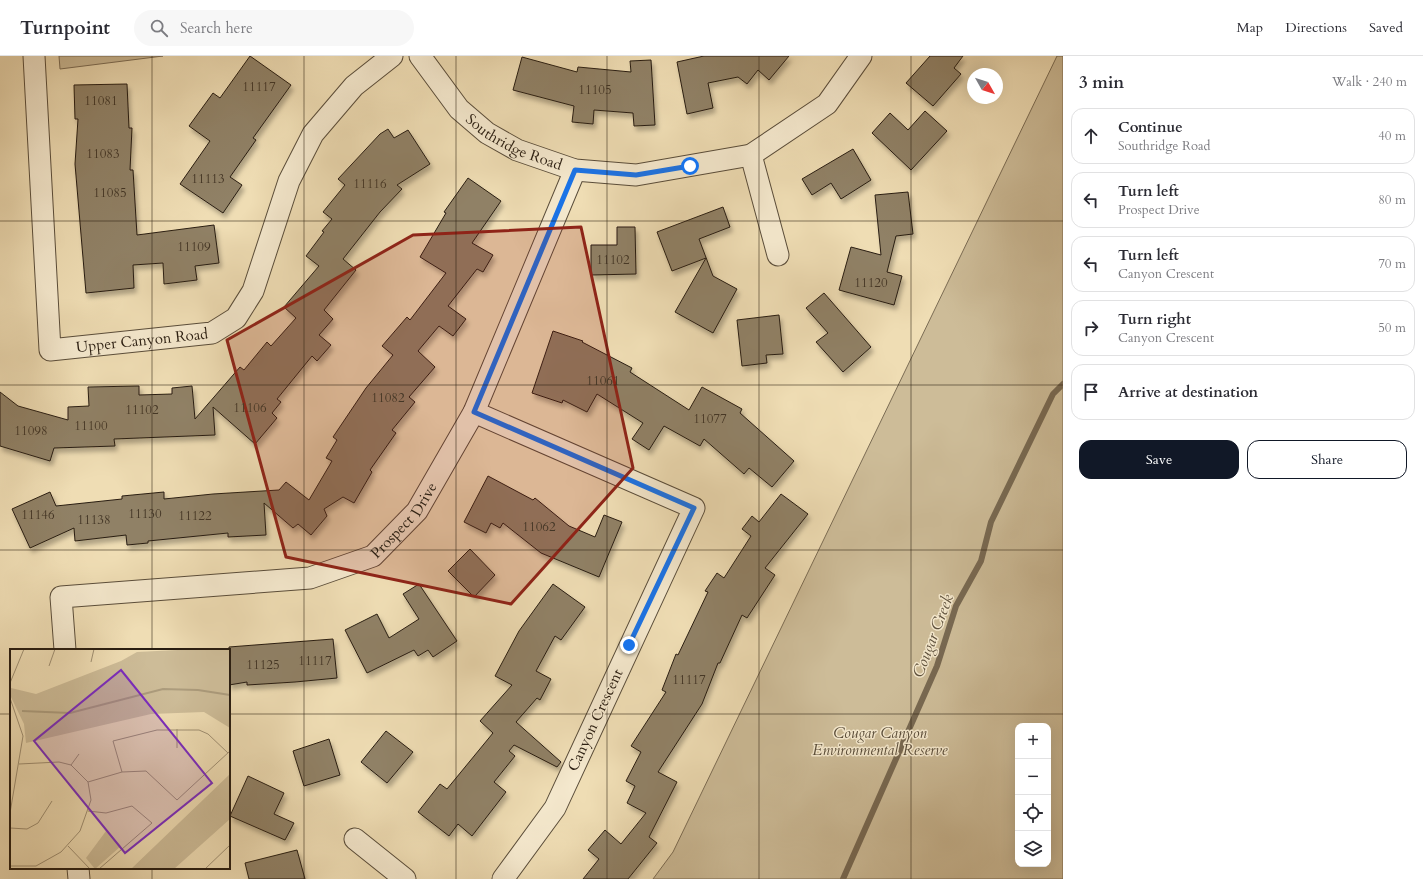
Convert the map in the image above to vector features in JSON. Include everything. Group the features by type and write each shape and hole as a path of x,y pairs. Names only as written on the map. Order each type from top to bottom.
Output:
{"street":[{"name":"Upper Canyon Road","path":"34,56 50,350 212,333 236,318 253,291 289,181 313,134 354,86 392,56"},
{"name":"Southridge Road","path":"420,56 459,109 487,133 517,150 575,170 636,175 751,154 827,104 861,56"},
{"path":"751,154 778,255"},
{"name":"Prospect Drive","path":"65,649 61,597 310,578 373,556 417,511 474,412 575,170"},
{"name":"Canyon Crescent","path":"474,412 694,508 555,808 503,879"},
{"path":"355,839 405,879"},
{"path":"78,869 79,879"}],"highlighted area":[{"path":"581,227 633,468 511,604 286,557 227,340 413,235"}],"green space":[{"path":"59,56 163,56 60,69"},
{"name":"Cougar Canyon Environmental Reserve","path":"1057,56 1063,56 1063,879 653,879 673,852"}],"building":[{"path":"250,56 291,85 253,138 256,140 230,177 242,185 223,213 180,184 210,141 189,126 213,93 220,98"},
{"path":"704,56 789,56 769,80 758,70 747,84 738,77 708,83 713,108 687,114 677,62"},
{"path":"930,56 963,56 954,68 961,74 933,106 906,83"},
{"path":"522,57 577,72 578,67 631,72 630,61 651,60 655,125 634,126 633,113 594,110 593,124 572,122 574,106 513,90"},
{"path":"127,84 129,128 132,128 130,170 133,170 137,235 214,225 219,263 195,266 197,280 164,284 163,263 133,265 134,288 86,293 75,164 78,119 75,119 74,85"},
{"path":"925,111 947,131 911,170 872,133 890,113 908,130"},
{"path":"388,129 394,138 408,130 430,164 397,185 402,189 380,212 343,259 356,270 324,310 333,319 319,335 331,345 317,361 312,356 277,399 281,402 272,413 277,418 255,444 213,407 215,435 114,439 115,446 54,448 50,461 0,446 0,392 18,406 68,420 68,407 89,406 88,387 139,386 139,395 172,394 172,388 192,386 195,419 240,367 244,370 267,342 271,346 296,318 284,307 319,266 306,256 324,232 322,231 332,219 323,212 345,185 338,179 380,134"},
{"path":"853,149 871,180 841,199 831,183 812,195 802,179"},
{"path":"468,178 501,201 472,243 493,255 483,272 477,269 448,306 466,319 453,336 439,326 418,351 435,367 409,397 415,402 392,430 396,433 370,470 372,472 354,503 343,497 324,509 327,516 311,535 298,524 293,528 264,503 266,535 228,537 228,533 148,541 148,543 127,545 126,535 75,541 74,528 30,548 12,509 50,492 56,506 122,499 122,496 164,492 164,499 279,490 286,482 309,500 332,461 326,458 337,440 333,437 366,388 393,355 382,346 407,317 410,320 446,273 420,257 446,213 444,212"},
{"path":"908,192 913,234 896,236 887,272 902,276 894,305 839,290 851,247 881,255 875,195"},
{"path":"723,207 730,227 699,239 713,276 737,289 713,333 675,312 706,258 672,271 657,232"},
{"path":"617,227 635,227 636,274 591,275 591,245 617,245"},
{"path":"824,293 871,347 843,372 816,342 828,333 806,308"},
{"path":"779,315 783,354 766,355 767,363 742,366 737,320"},
{"path":"553,331 583,341 582,342 632,368 630,372 689,410 702,387 742,409 740,413 794,461 772,487 749,468 744,474 704,439 700,446 664,426 649,450 632,439 643,423 597,394 587,412 563,400 562,403 532,393"},
{"path":"488,476 533,500 535,498 569,526 595,537 604,515 622,522 599,577 541,553 503,523 500,528 491,523 486,533 464,522"},
{"path":"781,494 808,514 765,568 775,575 747,618 742,615 720,663 718,663 702,704 658,772 677,782 649,837 657,843 628,879 583,879 599,859 588,850 605,830 621,844 646,813 627,803 635,786 626,781 641,752 631,746 666,692 662,690 676,654 678,655 708,592 705,591 717,573 724,578 751,536 742,529 752,516 759,522"},
{"path":"470,549 495,575 474,597 448,571"},
{"path":"419,584 457,641 433,657 428,650 418,656 414,650 367,673 345,630 377,614 389,638 419,619 403,594"},
{"path":"553,584 585,607 561,640 555,636 536,671 551,679 540,700 537,698 516,722 561,762 557,767 514,745 509,751 515,756 494,782 506,792 472,836 458,824 449,836 418,812 440,784 447,789 493,733 480,721 512,685 495,676 519,631"},
{"path":"333,639 337,678 247,685 247,682 230,685 229,647"},
{"path":"386,731 413,752 387,783 361,762"},
{"path":"329,739 340,775 304,786 293,751"},
{"path":"248,776 284,793 274,814 294,823 285,840 230,816"},
{"path":"297,850 305,879 249,879 245,863"}],"waterway":[{"name":"Cougar Creek","path":"843,879 937,666 956,606 981,561 991,522 1053,394 1063,384"}],"route":[{"path":"629,645 694,508 474,412 575,170 636,175 690,166"}]}
